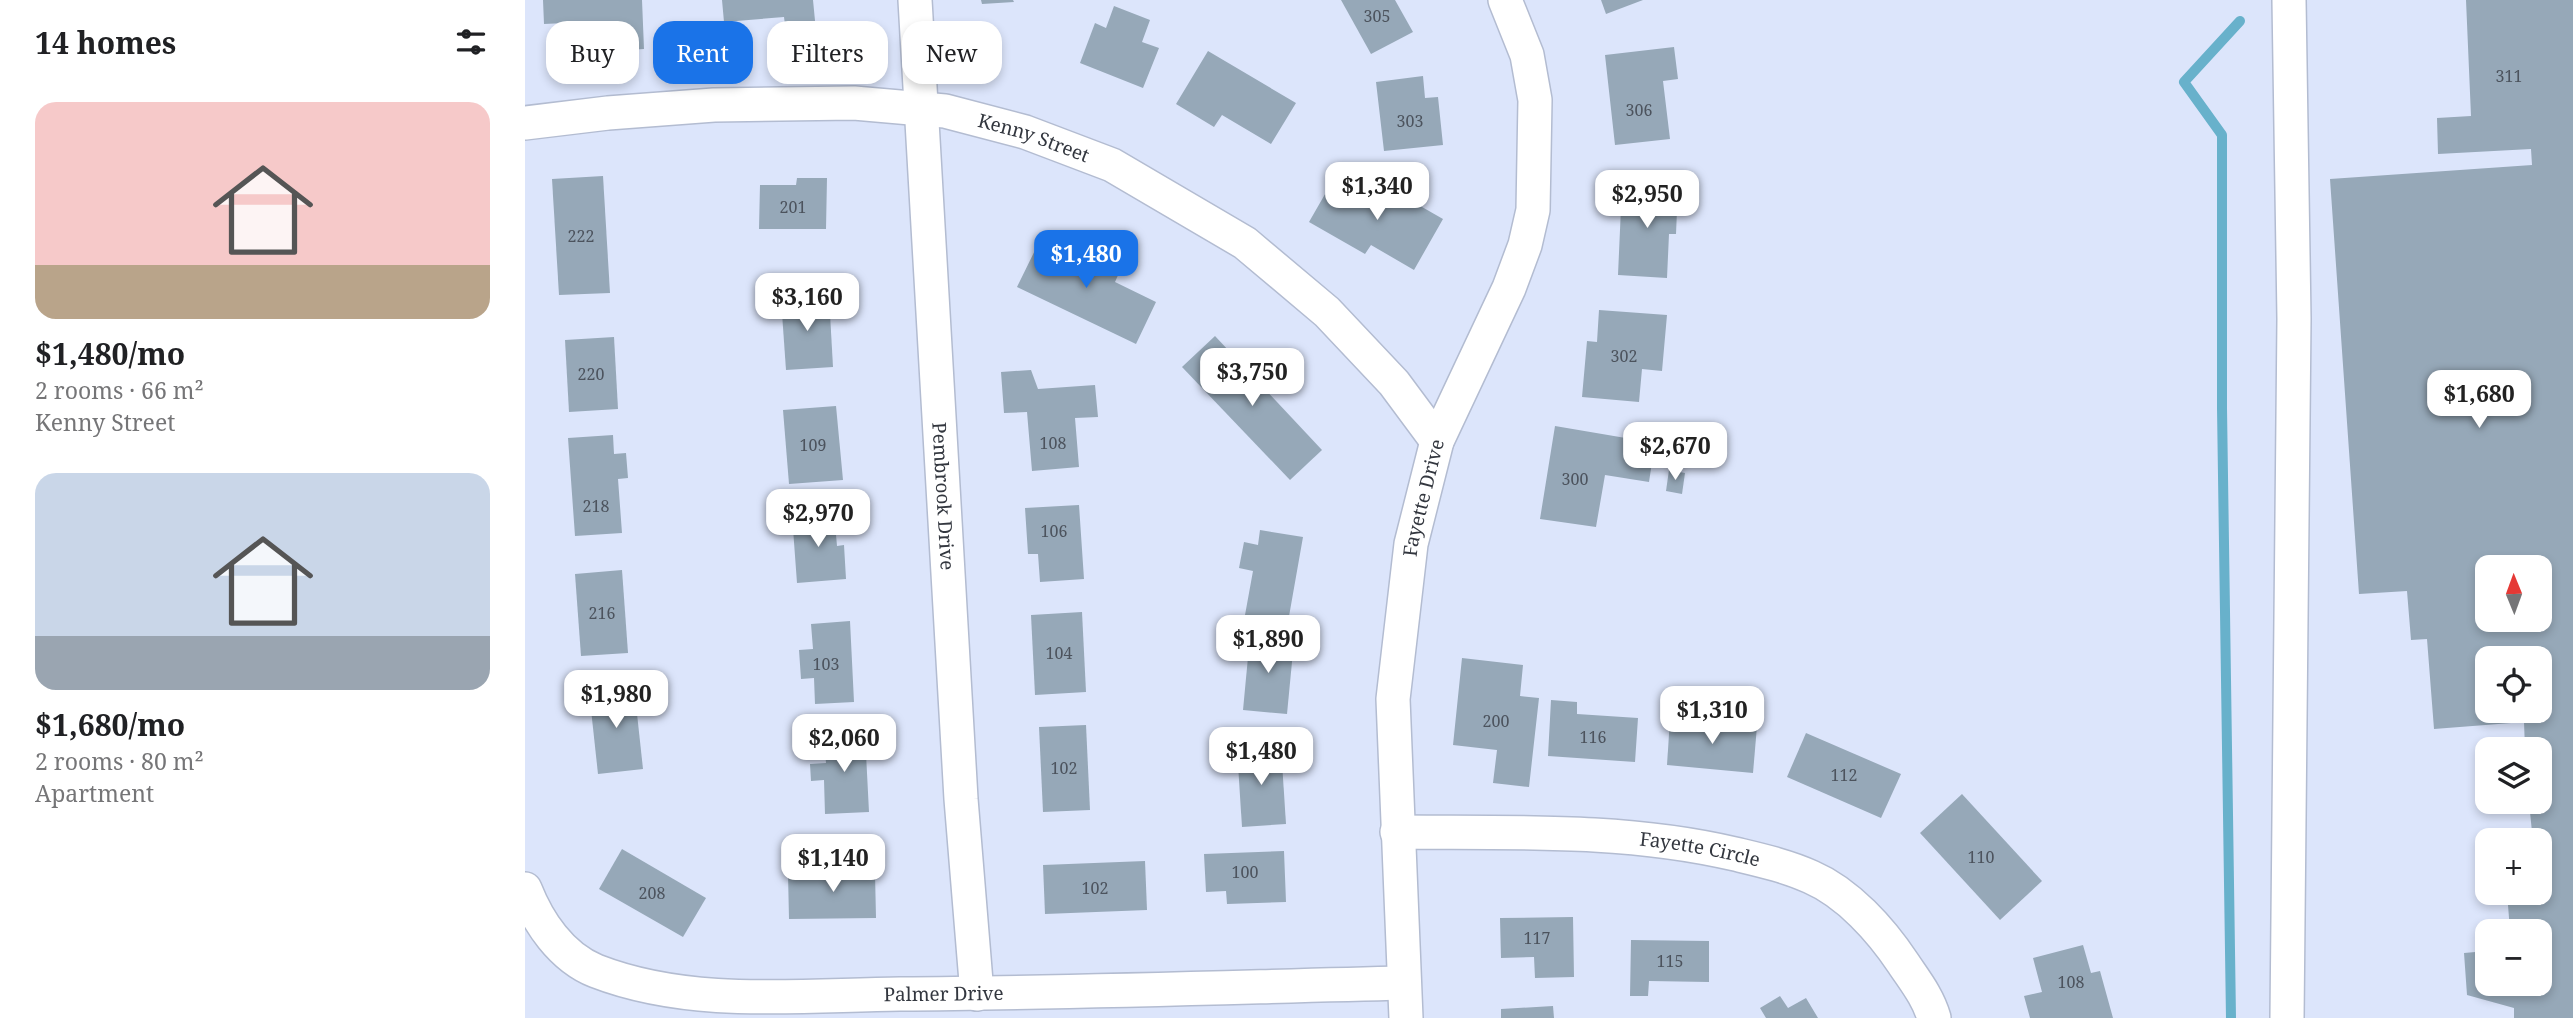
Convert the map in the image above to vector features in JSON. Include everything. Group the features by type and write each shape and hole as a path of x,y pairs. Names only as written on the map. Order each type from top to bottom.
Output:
{"street":[{"name":"Pembrook Drive","path":"915,0 961,799 977,993"},
{"name":"Fayette Drive","path":"1406,1018 1393,699 1411,544 1437,441 1509,288 1525,246 1533,210 1535,100 1527,55 1505,0"},
{"path":"2287,1018 2294,319 2289,0"},
{"name":"Kenny Street","path":"525,123 714,105 854,103 945,111 1025,132 1112,164 1245,243 1327,312 1394,383 1437,441"},
{"name":"Fayette Circle","path":"1397,832 1596,834 1685,844 1761,860 1811,877 1839,893 1889,942 1930,1002 1934,1018"},
{"name":"Palmer Drive","path":"525,889 536,916 568,953 594,970 656,988 726,996 1404,984"}],"building":[{"path":"543,0 642,0 644,49 639,49 639,21 546,21 544,24"},
{"path":"722,0 813,0 815,21 784,21 784,17 724,21"},
{"path":"981,0 1013,0 1014,2 982,4"},
{"path":"1341,0 1395,0 1413,32 1371,54"},
{"path":"1601,0 1643,0 1606,14"},
{"path":"2466,0 2573,0 2573,1018 2514,1018 2514,1008 2467,995 2464,953 2475,952 2475,996 2552,996 2552,919 2509,919 2508,905 2552,905 2552,828 2532,828 2530,814 2552,814 2552,737 2525,737 2524,723 2552,723 2552,646 2475,646 2475,723 2511,723 2434,729 2427,639 2411,640 2407,591 2359,594 2330,179 2532,165 2531,149 2438,154 2437,118 2471,116"},
{"path":"1114,6 1150,20 1142,42 1159,48 1143,88 1080,63 1095,23 1106,28"},
{"path":"1674,47 1678,79 1663,81 1670,139 1615,145 1605,55"},
{"path":"1208,51 1296,103 1271,144 1222,115 1214,127 1176,104"},
{"path":"1423,76 1425,98 1438,97 1443,145 1384,151 1376,82"},
{"path":"1336,175 1380,200 1387,187 1443,219 1414,270 1371,245 1365,254 1309,222"},
{"path":"603,176 610,293 559,295 552,179"},
{"path":"797,178 827,178 826,229 759,229 760,185 796,185"},
{"path":"1622,185 1678,187 1676,234 1669,234 1667,278 1618,275"},
{"path":"1042,236 1119,273 1115,282 1156,302 1136,344 1017,287"},
{"path":"829,296 833,367 786,370 781,299"},
{"path":"1599,310 1667,315 1662,371 1642,369 1639,402 1582,397 1587,341 1597,342"},
{"path":"1215,336 1322,450 1290,480 1182,367"},
{"path":"614,337 618,409 569,412 565,340"},
{"path":"1031,370 1038,389 1095,385 1098,417 1075,418 1079,467 1032,471 1027,412 1004,413 1001,372"},
{"path":"836,406 843,480 789,484 783,410"},
{"path":"1555,426 1655,443 1649,482 1605,475 1596,527 1540,519"},
{"path":"613,435 614,454 626,453 628,478 618,479 622,533 575,536 568,438"},
{"path":"1669,470 1685,473 1682,494 1666,491"},
{"path":"1079,505 1084,579 1040,582 1038,554 1028,554 1025,508"},
{"path":"834,512 837,546 844,545 846,579 797,583 792,515"},
{"path":"1260,530 1303,537 1288,622 1245,615 1253,571 1239,568 1244,542 1258,545"},
{"path":"622,570 628,653 581,656 575,574"},
{"path":"1082,612 1086,692 1035,695 1031,615"},
{"path":"850,621 854,702 815,704 814,678 801,679 799,650 813,649 811,624"},
{"path":"1250,636 1294,641 1287,714 1243,710"},
{"path":"1462,658 1523,665 1520,696 1539,698 1529,787 1493,783 1497,750 1453,745"},
{"path":"634,686 643,769 598,774 589,691"},
{"path":"1551,700 1577,702 1577,714 1638,718 1635,762 1548,756"},
{"path":"1670,719 1757,726 1753,773 1667,765"},
{"path":"1086,725 1090,810 1043,812 1039,727"},
{"path":"1806,733 1901,774 1881,818 1787,777"},
{"path":"865,734 869,812 825,814 824,780 811,781 810,764 826,763 824,736"},
{"path":"1281,747 1286,824 1242,827 1237,749"},
{"path":"1962,794 2042,881 2000,920 1920,833"},
{"path":"622,849 706,898 683,937 599,889"},
{"path":"1284,851 1286,902 1227,904 1226,891 1206,892 1204,854"},
{"path":"829,859 852,859 852,873 875,873 876,918 789,919 788,874 830,873"},
{"path":"1145,861 1147,910 1045,914 1043,865"},
{"path":"1573,917 1574,977 1535,978 1534,957 1501,958 1500,918"},
{"path":"1631,940 1709,941 1709,982 1649,981 1648,996 1630,996"},
{"path":"2083,945 2091,973 2100,971 2113,1018 2030,1018 2024,996 2042,992 2033,958"},
{"path":"1780,996 1788,1008 1806,998 1818,1018 1766,1018 1760,1008"},
{"path":"1553,1006 1554,1018 1501,1018 1501,1009"}],"waterway":[{"path":"2231,1018 2222,408 2222,135 2184,82 2240,21"}]}
